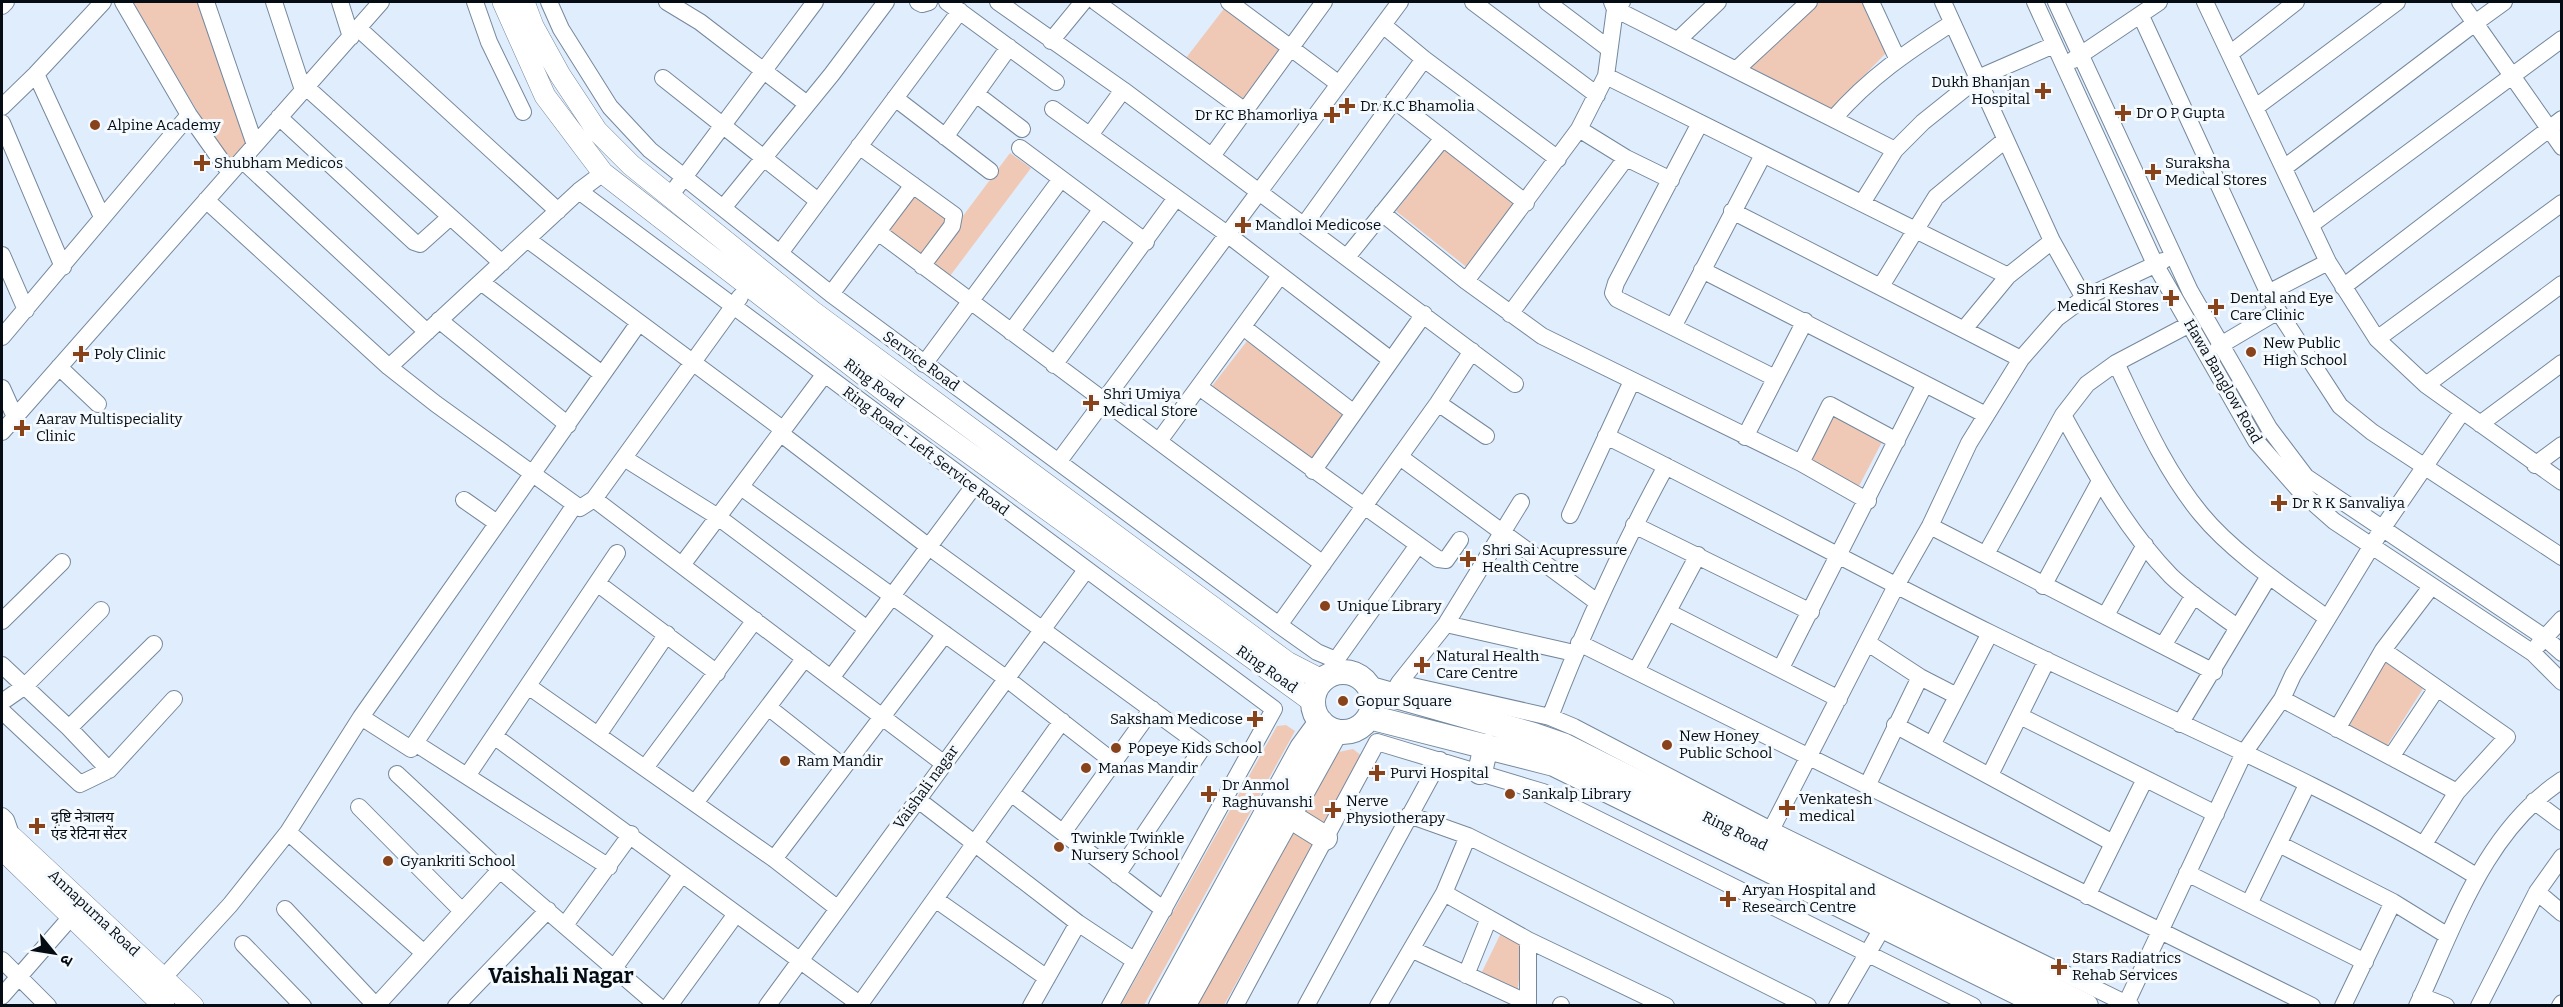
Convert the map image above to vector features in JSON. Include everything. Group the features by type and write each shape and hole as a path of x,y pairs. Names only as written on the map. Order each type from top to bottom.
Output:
{"highway":[{"name":"Ring Road","path":"1327,695 1356,674 1388,689 1563,745 2086,1005"},
{"path":"1327,695 1358,728 1369,717 1373,699 1388,689"},
{"path":"1183,1005 1288,815 1327,695"},
{"path":"1161,1005 1302,748 1327,695"},
{"name":"Ring Road","path":"1369,717 1554,764 1896,912 2045,1005"},
{"path":"1480,772 1486,746"},
{"path":"1288,815 1325,838"}],"main road":[{"name":"Ring Road","path":"503,2 545,96 603,173 901,405 1327,695"},
{"name":"Ring Road","path":"524,2 533,26 560,75 597,131 631,165 831,325 1287,662 1327,695"},
{"name":"Annapurna Road","path":"4,843 70,917 164,1005"},
{"name":"Annapurna Road","path":"4,843 164,977 193,1005"}],"street":[{"path":"2,6 6,2"},
{"path":"2,107 103,2"},
{"path":"123,2 189,115 230,173"},
{"path":"206,2 255,145"},
{"path":"274,2 304,88 409,178 449,218 502,263"},
{"path":"340,2 355,32 558,211"},
{"path":"2,432 381,2"},
{"path":"475,2 489,42 523,112"},
{"name":"Service Road","path":"549,2 561,29 610,107 650,150 831,294 924,364 1317,652 1327,695"},
{"path":"667,2 700,22 807,104"},
{"path":"670,196 815,2"},
{"path":"723,208 886,2"},
{"path":"918,2 922,4 929,2"},
{"path":"1051,41 1083,2"},
{"path":"1096,2 1245,111"},
{"path":"1229,2 1339,84"},
{"path":"1059,461 1401,2"},
{"path":"1473,2 1597,95"},
{"path":"1547,2 1608,48"},
{"path":"1679,39 1718,2"},
{"path":"1738,68 1809,2"},
{"path":"1870,2 1897,58"},
{"path":"1942,2 2052,241 2084,298"},
{"name":"Hawa Banglow Road","path":"2035,2 2155,264 2256,441 2300,491 2334,521 2371,548 2533,653 2562,682"},
{"name":"Hawa Banglow Road","path":"2056,2 2082,54 2164,240 2219,346 2269,428 2306,477 2544,637 2562,653"},
{"path":"2205,2 2328,262 2377,339 2426,385 2535,465 2562,482"},
{"path":"2231,53 2277,8 2296,2"},
{"path":"2256,107 2397,2"},
{"path":"2460,2 2512,76 2555,124 2562,147"},
{"path":"2284,168 2504,2"},
{"path":"1212,156 1291,48 1320,3"},
{"path":"2064,66 2141,16 2156,3"},
{"path":"1006,4 1051,41 1123,90 1515,384"},
{"path":"1466,281 1579,129 1605,76 1616,4 1679,39 1895,150"},
{"path":"780,253 895,98 955,5 1056,82"},
{"path":"2141,16 2268,293 2340,406 2372,432 2562,557"},
{"path":"1834,118 1860,88 1897,58 1953,23"},
{"path":"1383,25 1424,59 1558,159"},
{"path":"2312,224 2562,39"},
{"path":"1862,203 1895,150 1923,122 1978,78 2054,45"},
{"path":"945,137 1010,47"},
{"path":"1304,225 1424,59"},
{"path":"36,74 102,217"},
{"path":"1605,76 2008,276"},
{"path":"663,78 818,201"},
{"path":"1090,135 1123,90"},
{"path":"976,93 1022,129"},
{"path":"895,98 990,171"},
{"path":"1394,100 1526,203"},
{"path":"1053,109 1227,234 1279,277 1391,360"},
{"path":"2,337 189,115"},
{"path":"279,117 414,242 420,244 427,240 449,218"},
{"path":"2,123 63,267"},
{"path":"1700,123 1616,283 1613,293 1617,299 1775,378"},
{"path":"2343,287 2555,124"},
{"path":"1579,129 1626,159 1671,180"},
{"path":"1347,257 1443,138"},
{"path":"1881,286 1936,197 2005,140"},
{"path":"859,146 954,215 955,219 922,266"},
{"path":"1020,148 1146,242"},
{"path":"1673,327 1762,155"},
{"path":"1510,314 1626,159"},
{"path":"242,160 433,326 568,425"},
{"path":"389,367 579,191 603,173"},
{"path":"924,364 1061,180"},
{"path":"831,294 913,185"},
{"name":"Ring Road - Left Service Road","path":"579,191 1274,709 1164,910"},
{"path":"1054,365 1176,198"},
{"path":"206,200 389,367 573,506 580,508 594,498 624,459 748,287"},
{"path":"2377,339 2562,203"},
{"path":"1011,332 1101,210"},
{"path":"1732,211 1965,328 2021,359"},
{"path":"1382,213 1466,281 1542,336 1801,463 1868,501"},
{"path":"878,232 1323,564"},
{"path":"527,239 779,429 929,547 1203,747 1117,875"},
{"path":"1965,328 2008,276 2052,241"},
{"path":"2,255 26,310"},
{"path":"1771,830 1897,584 1930,526 1984,414 2021,359 2057,318 2084,298 2174,256"},
{"path":"2268,293 2328,262"},
{"path":"1702,270 1984,414"},
{"path":"1159,441 1279,277"},
{"path":"481,282 602,374"},
{"path":"2426,385 2562,284"},
{"path":"2219,346 2278,311"},
{"path":"1313,471 1424,314"},
{"path":"1744,437 1805,321"},
{"path":"164,977 230,905 288,832 361,717 638,324"},
{"path":"1986,554 2063,415 2087,384 2116,363 2190,324"},
{"path":"1243,327 1354,413"},
{"path":"1279,625 1400,457 1472,351"},
{"path":"2116,363 2159,454 2201,515 2269,576 2327,618"},
{"path":"2480,424 2562,363"},
{"path":"58,367 98,404"},
{"path":"682,565 741,487 779,429 824,375"},
{"path":"1570,515 1632,381"},
{"path":"1782,668 1925,384"},
{"path":"1199,387 1364,508 1438,559 1446,560 1460,540"},
{"path":"2,388 15,417"},
{"path":"1438,403 1486,436"},
{"path":"1801,463 1830,405 1897,441"},
{"path":"1388,689 1550,717 1771,830 1896,912 2128,1005 2244,753 2282,699 2293,675 2382,529 2462,412"},
{"path":"2063,415 2100,481 2145,545 2172,576 2237,627"},
{"path":"1606,436 1990,633 2244,753 2424,844 2476,876"},
{"path":"2535,465 2562,445"},
{"path":"1400,457 1597,602"},
{"path":"624,459 718,517 867,629"},
{"path":"1550,717 1576,648 1597,602 1634,525 1666,466"},
{"path":"2043,586 2100,481"},
{"path":"831,678 974,486"},
{"path":"741,487 1007,679 1115,762"},
{"path":"594,498 943,763"},
{"path":"464,500 497,523"},
{"path":"1388,689 1446,624 1521,502"},
{"path":"361,717 411,749 573,506"},
{"path":"1634,525 1811,612"},
{"path":"1930,526 2043,586 2164,644 2214,672"},
{"path":"1327,695 1418,545"},
{"path":"2106,615 2145,545"},
{"path":"467,776 617,553"},
{"path":"1636,671 1698,555"},
{"path":"2,621 62,562"},
{"name":"Vaishali nagar","path":"767,1005 1086,570"},
{"path":"2180,724 2214,672 2237,627 2269,576"},
{"path":"597,583 717,673"},
{"path":"2337,729 2383,650 2431,587"},
{"path":"2164,644 2194,595"},
{"path":"2,702 25,686 101,609"},
{"path":"1668,612 1839,699"},
{"path":"2533,653 2544,637 2562,619"},
{"path":"645,768 755,620"},
{"path":"1446,624 1576,648 1636,671 1868,784 2087,896 2312,1005"},
{"path":"1933,743 1990,633"},
{"path":"598,735 667,634"},
{"path":"774,859 945,634"},
{"path":"1868,643 1920,677 1957,696"},
{"path":"69,728 154,644"},
{"path":"2383,650 2507,737 2457,792 2424,844"},
{"path":"695,803 805,658"},
{"path":"1990,775 2047,660"},
{"path":"2,665 69,728 109,770"},
{"path":"1868,784 1920,677"},
{"path":"528,686 774,859 837,909"},
{"path":"2391,756 2437,688"},
{"path":"2,711 75,781 86,783 109,770 174,699"},
{"path":"2282,699 2457,792"},
{"path":"768,707 844,766"},
{"path":"1064,831 1152,710"},
{"path":"2020,716 2216,814"},
{"path":"494,736 631,834 799,962 861,1005 1062,721"},
{"path":"1895,725 1933,743 2113,843"},
{"path":"1235,1005 1377,742 1543,792 1867,955 1973,1005"},
{"path":"415,743 609,867"},
{"path":"1306,1005 1440,760"},
{"path":"397,774 500,870 658,1005"},
{"path":"2087,896 2145,779"},
{"path":"2446,1005 2419,1000 2476,876 2508,829 2534,801 2562,780"},
{"path":"2249,904 2307,785"},
{"path":"1011,793 1064,831 1164,910 1110,1005"},
{"path":"917,799 1078,923 1135,961"},
{"path":"2534,801 2562,822"},
{"path":"359,807 462,911"},
{"path":"1409,815 1468,836 1808,1005"},
{"name":"Annapurna Road","path":"2,816 6,820 4,843"},
{"path":"288,832 424,953"},
{"path":"565,925 631,834"},
{"path":"1383,1004 1444,893 1468,836"},
{"path":"2279,844 2393,902 2448,936"},
{"path":"2479,1005 2537,892 2562,857"},
{"path":"285,909 376,1005 500,870"},
{"path":"2187,873 2365,962"},
{"path":"614,968 682,874"},
{"path":"2537,892 2562,913"},
{"path":"1444,893 1528,940 1666,1005"},
{"path":"935,899 1047,978"},
{"path":"2343,1005 2393,902"},
{"path":"456,1005 548,910"},
{"path":"1837,1005 1896,912"},
{"path":"669,1005 736,914"},
{"path":"2,996 70,917"},
{"path":"1466,975 1489,918"},
{"path":"1031,1005 1078,923"},
{"path":"1413,950 1528,1004 1528,940"},
{"path":"243,944 303,1005"},
{"path":"2,960 48,1005"}],"shaded area":[{"path":"133,2 199,2 250,147 229,165"},
{"path":"1815,2 1864,2 1888,51 1831,109 1748,66"},
{"path":"1226,6 1282,50 1243,101 1186,58"},
{"path":"1446,147 1519,206 1469,269 1396,211"},
{"path":"1010,153 1031,168 950,276 889,231 917,194 957,224"},
{"path":"1247,341 1344,416 1309,462 1212,386"},
{"path":"1834,415 1883,440 1859,486 1810,460"},
{"path":"2385,659 2424,687 2386,747 2343,724"},
{"path":"1286,725 1295,731 1144,1005 1121,1005 1277,726"},
{"path":"1353,749 1362,756 1224,1005 1196,1006 1334,753"},
{"path":"1501,933 1523,945 1517,996 1479,978"}],"place":[{"name":"Dukh Bhanjan Hospital","path":"2043,91"},
{"name":"Dr. K.C Bhamolia","path":"1347,106"},
{"name":"Dr O P Gupta","path":"2123,113"},
{"name":"Dr KC Bhamorliya","path":"1332,115"},
{"name":"Alpine Academy","path":"95,125"},
{"name":"Shubham Medicos","path":"202,163"},
{"name":"Suraksha Medical Stores","path":"2153,172"},
{"name":"Mandloi Medicose","path":"1243,225"},
{"name":"Shri Keshav Medical Stores","path":"2171,298"},
{"name":"Dental and Eye Care Clinic","path":"2216,307"},
{"name":"New Public High School","path":"2251,352"},
{"name":"Poly Clinic","path":"81,354"},
{"name":"Shri Umiya Medical Store","path":"1091,403"},
{"name":"Aarav Multispeciality Clinic","path":"22,428"},
{"name":"Dr R K Sanvaliya","path":"2279,503"},
{"name":"Shri Sai Acupressure Health Centre","path":"1468,559"},
{"name":"Unique Library","path":"1325,606"},
{"name":"Natural Health Care Centre","path":"1422,665"},
{"name":"Gopur Square","path":"1343,701"},
{"name":"Saksham Medicose","path":"1255,719"},
{"name":"New Honey Public School","path":"1667,745"},
{"name":"Popeye Kids School","path":"1116,748"},
{"name":"Ram Mandir","path":"785,761"},
{"name":"Manas Mandir","path":"1086,768"},
{"name":"Purvi Hospital","path":"1377,773"},
{"name":"Dr Anmol Raghuvanshi","path":"1209,794"},
{"name":"Sankalp Library","path":"1510,794"},
{"name":"Venkatesh medical","path":"1787,808"},
{"name":"Nerve Physiotherapy","path":"1333,810"},
{"name":"दृष्टि नेत्रालय एंड रेटिना सेंटर","path":"37,826"},
{"name":"Twinkle Twinkle Nursery School","path":"1059,847"},
{"name":"Gyankriti School","path":"388,861"},
{"name":"Aryan Hospital and Research Centre","path":"1728,899"},
{"name":"Stars Radiatrics Rehab Services","path":"2059,967"}],"district":[{"name":"Vaishali Nagar","path":"561,976"}]}
